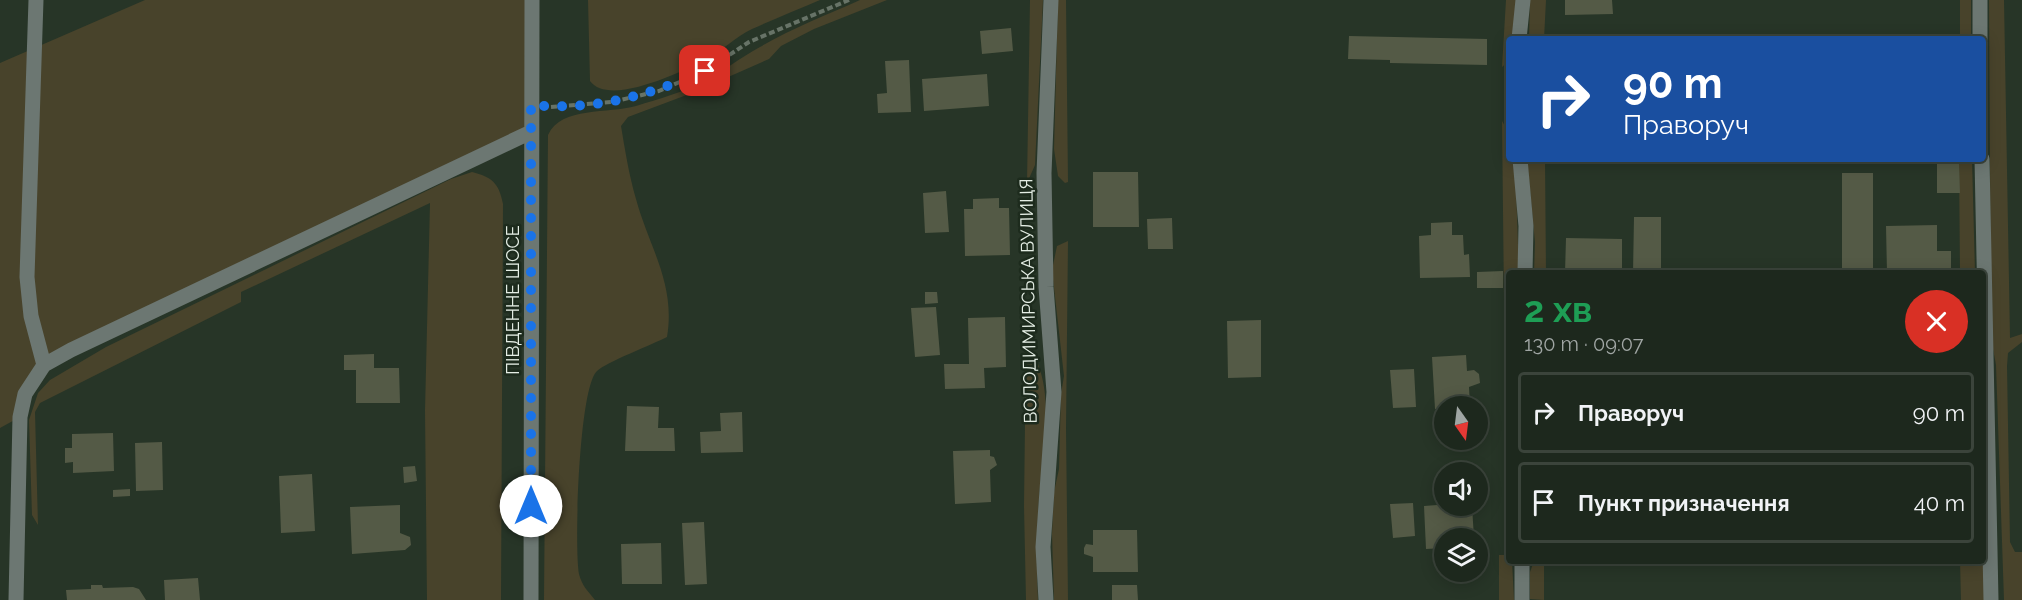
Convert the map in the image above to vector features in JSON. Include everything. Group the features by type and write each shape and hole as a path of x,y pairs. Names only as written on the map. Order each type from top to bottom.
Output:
{"street":[{"path":"36,0 27,277 31,316 44,365"},
{"name":"ПІВДЕННЕ ШОСЕ","path":"531,600 532,0"},
{"name":"ВОЛОДИМИРСЬКА ВУЛИЦЯ","path":"1046,600 1043,547 1054,392 1046,287 1044,184 1051,0"},
{"path":"1519,36 1523,0"},
{"path":"1980,0 1980,36"},
{"path":"16,600 20,417 25,394 44,365 71,350 531,132"},
{"path":"1520,162 1526,226 1525,270"},
{"path":"1982,162 1984,270"},
{"path":"1986,355 1991,600"},
{"path":"1522,564 1522,600"}],"path":[{"path":"531,105 562,108 582,106 612,102 659,91 705,71 749,42 849,0"}],"shaded area":[{"path":"145,0 532,0 531,132 44,365 20,417 0,428 0,63"},
{"path":"588,0 820,0 752,29 705,60 680,72 646,85 613,90 599,88 590,81"},
{"path":"860,0 887,0 814,29 781,46 769,59 692,93 628,117 621,126 629,172 641,217 665,283 669,318 667,337 597,371 591,383 582,435 577,533 580,578 595,600 544,600 548,135 563,119 574,115 636,106 697,85 772,40"},
{"path":"1030,0 1043,0 1035,165 1027,183"},
{"path":"1058,0 1066,0 1068,182 1065,183 1058,176 1054,149"},
{"path":"1506,0 1518,0 1513,36 1506,36 1506,64 1502,67"},
{"path":"1530,0 1546,0 1544,36 1529,36"},
{"path":"1960,0 1971,0 1971,36 1960,36"},
{"path":"1989,0 2004,0 2010,338 2022,334 2022,342 2008,353 2007,366 2010,542 2015,552 2022,552 2022,600 2004,600 1996,365 1991,338"},
{"path":"1502,121 1506,128 1506,162 1515,162 1519,270 1506,270 1506,479"},
{"path":"1527,162 1545,162 1546,270 1534,270 1535,242"},
{"path":"1959,162 1972,162 1975,270 1960,270"},
{"path":"472,172 494,182 503,204 501,600 427,600 425,411 430,203 241,292 241,302 40,403 35,412 38,525 32,515 29,420 38,393 50,380 106,347 451,179"},
{"path":"1068,241 1066,428 1068,600 1054,600 1052,534 1054,492 1059,469 1061,394 1064,376 1052,270 1057,246"},
{"path":"1026,341 1036,359 1042,377 1046,417 1039,498 1038,600 1026,600 1024,506"},
{"path":"1499,555 1506,555 1506,564 1512,564 1514,600 1499,600"},
{"path":"1533,564 1544,564 1544,600 1530,599 1530,572"},
{"path":"1960,564 1984,564 1990,600 1961,600"}],"building":[{"path":"1565,0 1612,0 1613,14 1565,15"},
{"path":"1011,28 1013,51 982,54 980,31"},
{"path":"1349,36 1487,39 1487,65 1390,63 1390,60 1348,59"},
{"path":"909,60 911,112 878,113 877,94 887,93 885,61"},
{"path":"987,74 989,106 924,111 922,79"},
{"path":"1937,162 1959,162 1960,193 1937,193"},
{"path":"1093,172 1138,172 1139,227 1093,227"},
{"path":"1842,173 1873,173 1873,269 1842,269"},
{"path":"946,191 949,232 925,233 923,193"},
{"path":"999,198 999,208 1009,208 1010,255 965,256 964,209 973,209 973,199"},
{"path":"1634,217 1661,217 1661,270 1633,270"},
{"path":"1172,218 1173,249 1148,249 1147,219"},
{"path":"1452,222 1452,235 1463,235 1464,255 1469,254 1470,277 1420,278 1419,236 1431,235 1431,223"},
{"path":"1937,225 1937,251 1951,251 1951,270 1887,270 1886,226"},
{"path":"1566,238 1622,239 1622,270 1565,270"},
{"path":"1503,271 1503,288 1477,288 1477,272"},
{"path":"925,292 937,292 938,303 925,304"},
{"path":"936,307 940,355 915,357 911,308"},
{"path":"1005,317 1006,367 984,368 985,388 945,389 944,364 969,364 968,318"},
{"path":"1261,320 1261,377 1228,378 1227,321"},
{"path":"374,354 374,368 399,368 400,403 356,403 356,370 344,370 344,355"},
{"path":"1466,355 1467,371 1474,370 1479,374 1480,383 1469,387 1469,396 1434,396 1432,357"},
{"path":"1414,369 1416,407 1393,408 1390,370"},
{"path":"627,406 659,407 658,428 674,428 675,451 625,451"},
{"path":"742,412 743,452 701,453 700,432 721,431 720,413"},
{"path":"113,433 114,471 73,473 73,462 65,463 65,448 72,448 72,434"},
{"path":"162,442 163,490 136,491 135,443"},
{"path":"990,450 990,456 994,457 997,465 990,470 991,502 955,504 953,451"},
{"path":"415,466 417,481 404,483 403,467"},
{"path":"312,474 315,531 281,533 279,476"},
{"path":"130,489 130,496 113,497 113,490"},
{"path":"1413,503 1415,536 1393,538 1390,504"},
{"path":"400,505 400,533 410,537 411,545 405,550 352,554 350,507"},
{"path":"1434,505 1434,516 1473,516 1473,528 1434,528 1434,549 1426,549 1424,506"},
{"path":"704,522 707,584 685,585 682,523"},
{"path":"1093,530 1137,530 1138,572 1093,572 1093,557 1084,554 1084,548 1086,544 1093,545"},
{"path":"661,543 662,584 622,584 621,544"},
{"path":"198,578 200,600 165,600 164,580"},
{"path":"91,585 102,585 103,588 133,587 139,589 146,600 67,600 66,590 91,589"},
{"path":"1112,585 1137,585 1138,600 1112,600"}],"route":[{"path":"531,506 531,105 562,108 612,102 659,91 705,71"}]}
